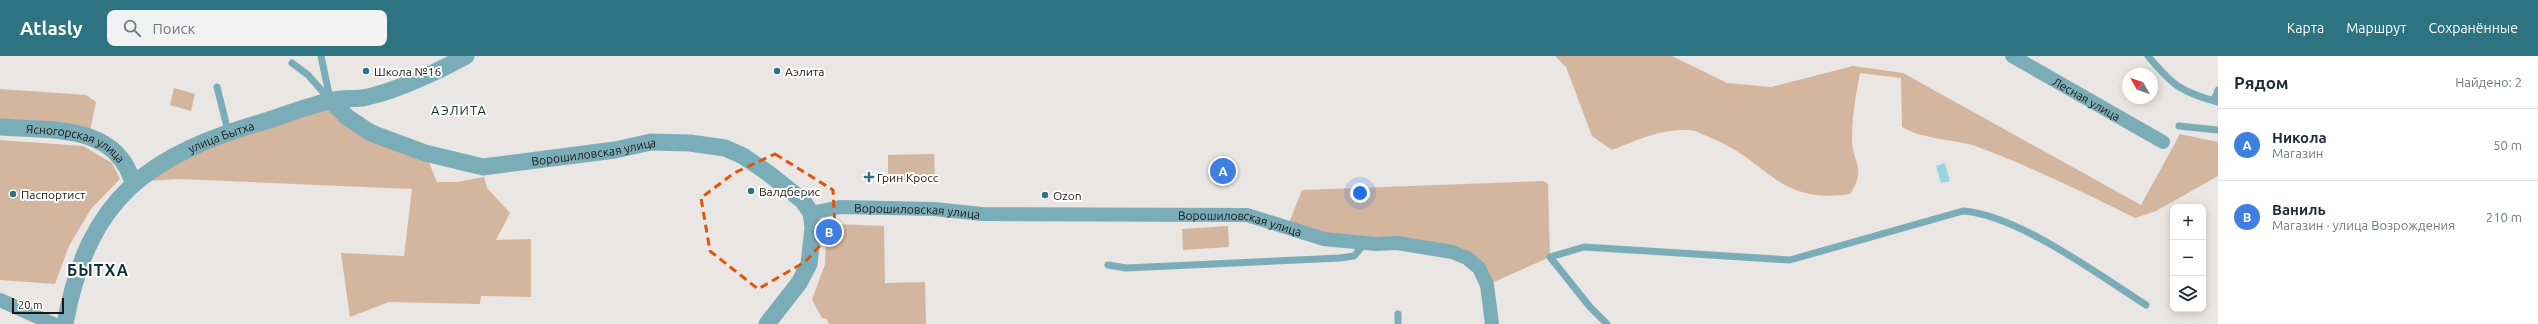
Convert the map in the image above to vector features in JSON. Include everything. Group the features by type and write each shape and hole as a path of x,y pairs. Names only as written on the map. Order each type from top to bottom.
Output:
{"street":[{"name":"улица Бытха","path":"65,324 76,276 90,243 107,212 133,183 175,154 228,131 330,100 363,98 385,91 466,56"},
{"name":"Лесная улица","path":"2012,56 2163,142"},
{"name":"Ворошиловская улица","path":"330,100 347,116 371,133 424,154 482,167 615,150 651,142 690,143 725,148 743,156 768,172 802,201 811,213 840,207 934,209 982,214 1247,215 1324,239 1365,243 1397,243 1452,252 1467,258 1479,268 1487,285 1492,324"},
{"name":"Ясногорская улица","path":"0,127 89,136 109,145 121,156 130,170 133,183"},
{"path":"766,324 799,283 809,264 813,228 811,213"},
{"path":"0,300 53,324"}],"lane":[{"path":"321,56 330,100"},
{"path":"2148,56 2166,77 2178,88 2216,102 2218,90"},
{"path":"292,63 308,75 330,100"},
{"path":"217,87 228,131"},
{"path":"2179,126 2218,130"},
{"path":"1607,324 1590,307 1550,257 1584,248 1790,260 1963,211 1979,212 2044,241 2146,305"},
{"path":"1108,265 1126,268 1340,258 1354,256 1365,243"},
{"path":"1398,314 1398,324"}],"highlighted area":[{"path":"775,154 833,190 835,229 805,262 758,289 710,251 701,198 734,173"}],"shaded area":[{"path":"1555,56 1672,56 1727,83 1771,87 1853,66 1903,73 2141,205 2180,134 2218,142 2218,176 2156,211 2135,218 2016,162 1966,143 1928,137 1902,127 1901,78 1860,73 1854,105 1852,130 1852,146 1858,171 1858,177 1855,185 1850,194 1825,196 1806,193 1789,187 1774,178 1730,147 1694,131 1678,130 1658,133 1612,150 1592,136 1566,67"},
{"path":"174,88 195,94 191,111 170,105"},
{"path":"0,89 86,95 96,102 89,136 0,127"},
{"path":"330,100 425,153 437,182 457,182 484,177 487,188 510,213 496,240 531,239 531,297 481,296 480,304 389,302 350,317 341,253 404,256 412,189 178,179 147,181 156,165"},
{"path":"0,140 83,146 112,163 120,179 91,209 69,246 55,284 0,280"},
{"path":"934,154 935,179 888,181 888,155"},
{"path":"1544,181 1548,184 1550,257 1487,285 1467,258 1287,228 1302,190"},
{"path":"833,224 884,226 885,283 925,282 926,324 829,324 827,319 822,318 812,300 825,264 826,241 833,240"},
{"path":"1228,226 1229,247 1183,250 1182,229"}],"water":[{"path":"1945,163 1950,181 1941,183 1936,166"}],"place":[{"name":"Школа №16","path":"366,71"},
{"name":"Аэлита","path":"777,71"},
{"name":"Никола","path":"1223,171"},
{"name":"Грин Кросс","path":"869,177"},
{"name":"Валдберис","path":"751,191"},
{"name":"Паспортист","path":"13,194"},
{"name":"Ozon","path":"1045,195"},
{"name":"Ваниль","path":"829,232"}],"district":[{"name":"АЭЛИТА","path":"459,110"},
{"name":"БЫТХА","path":"98,270"}]}
